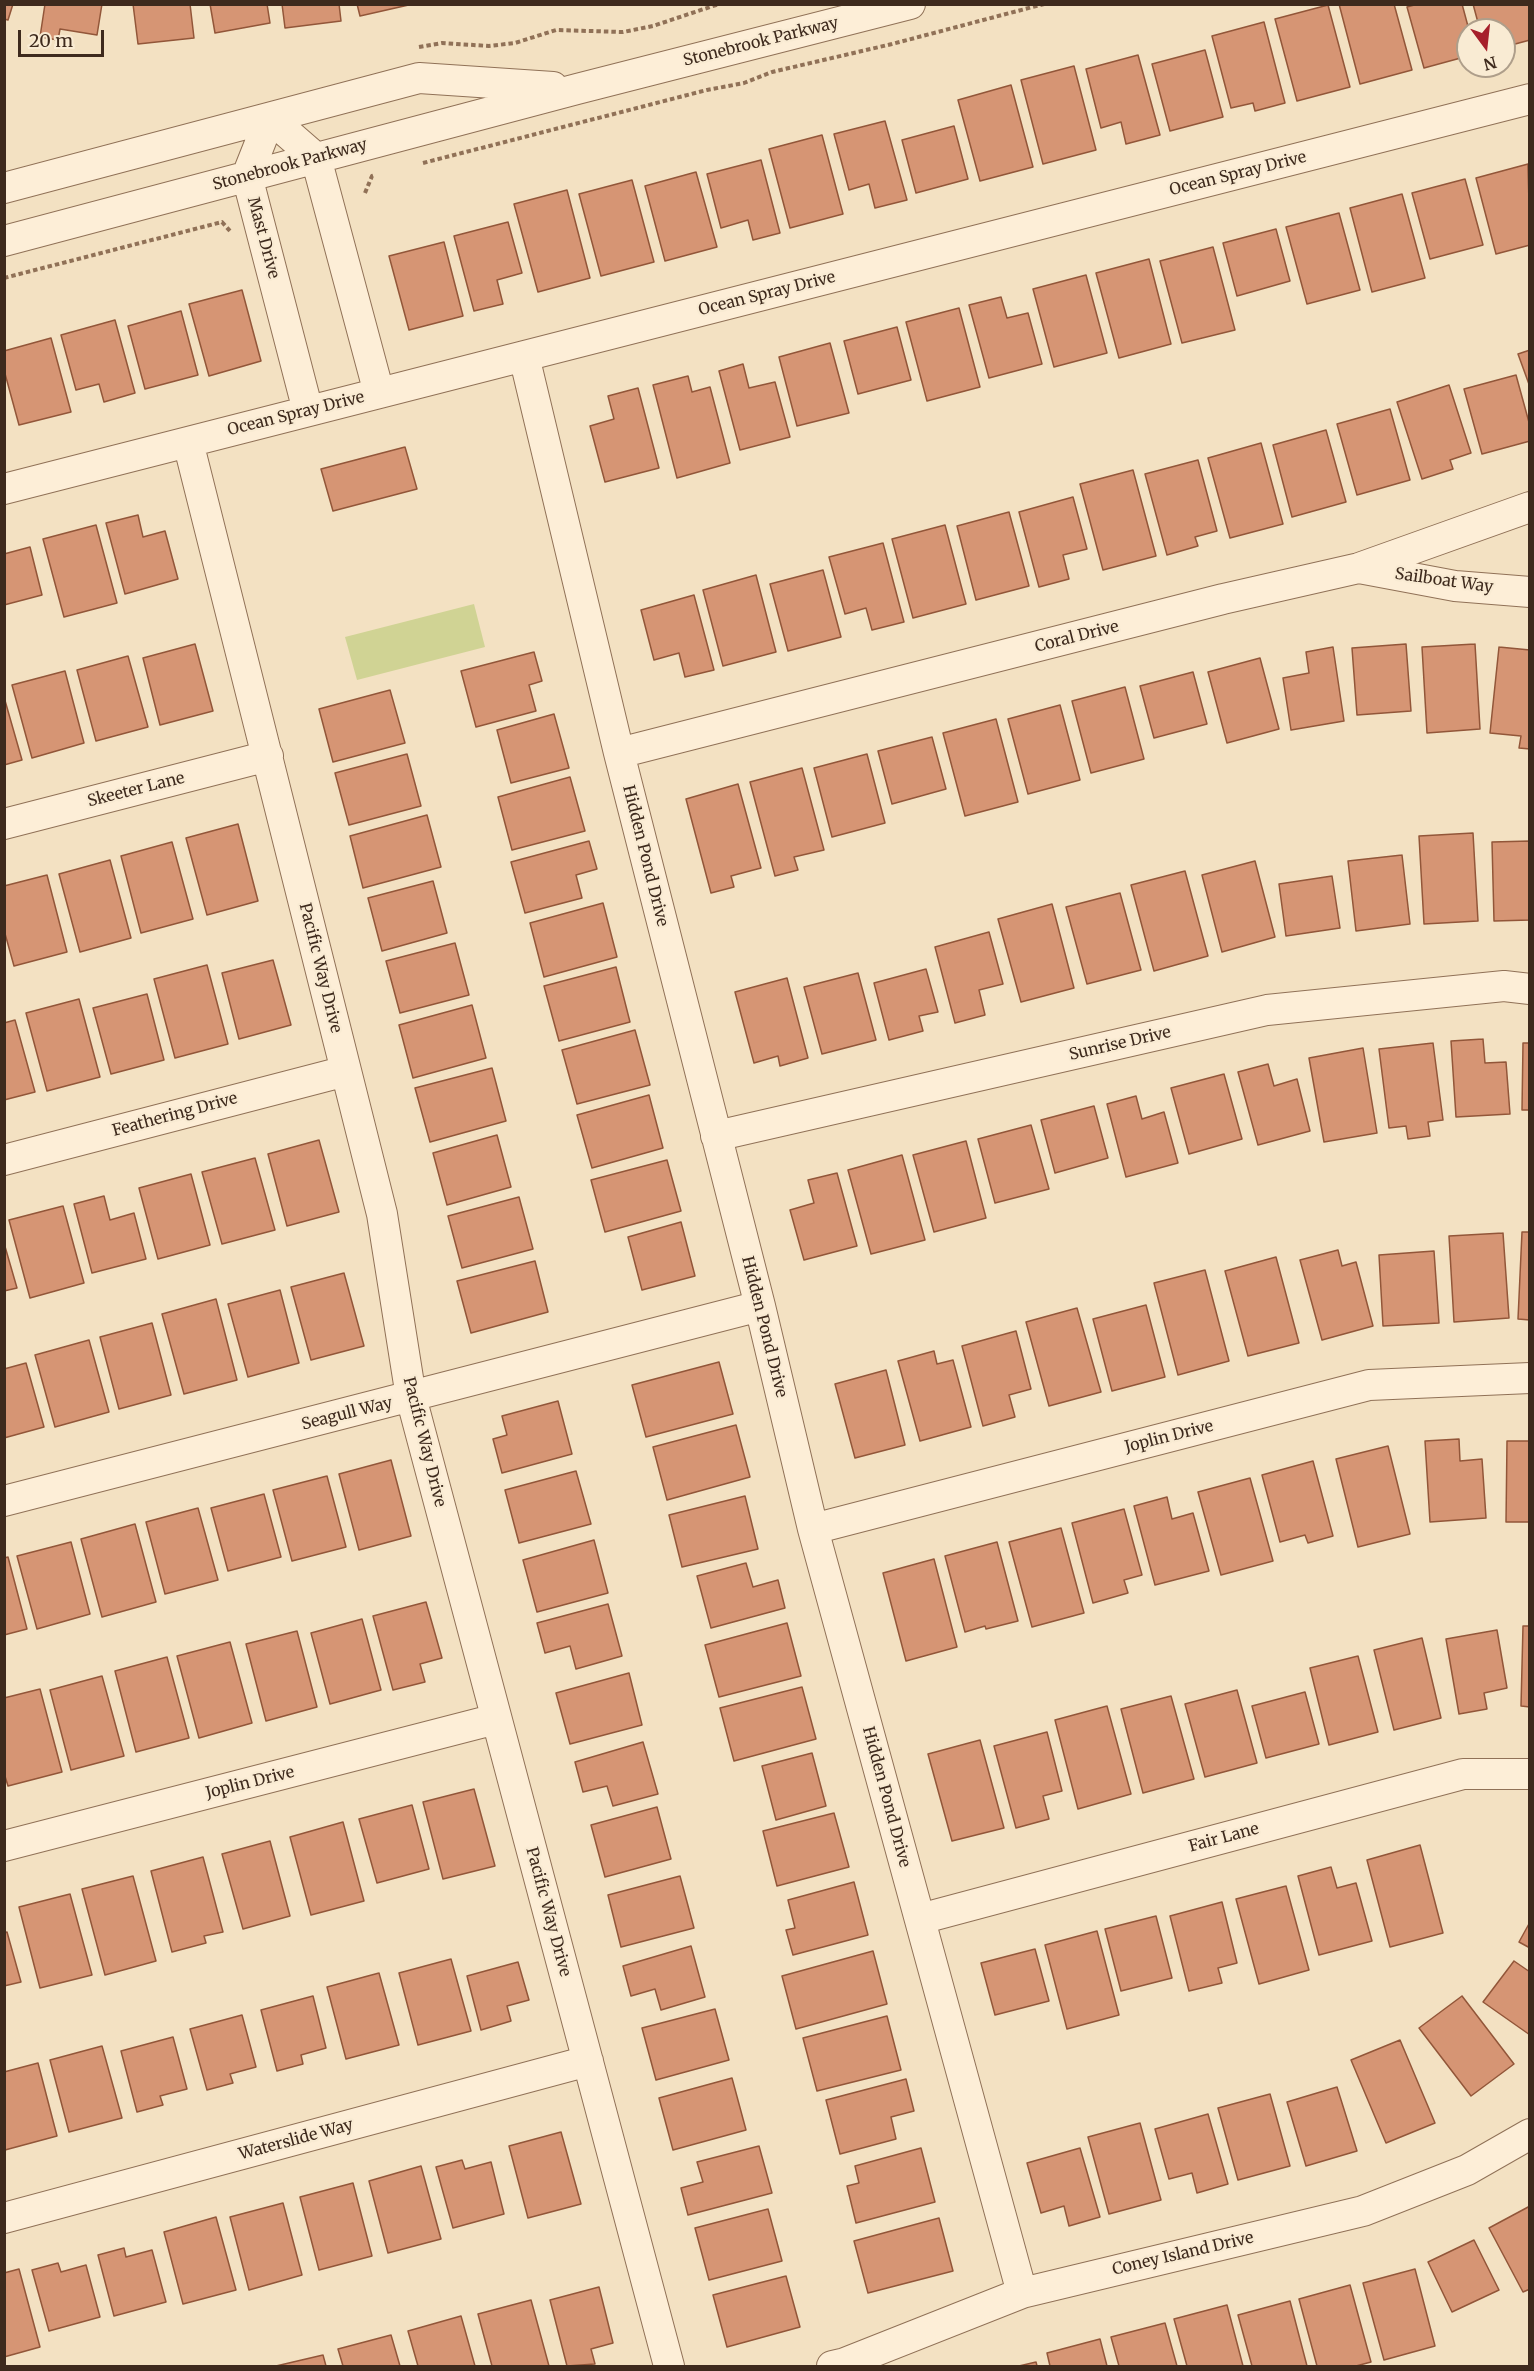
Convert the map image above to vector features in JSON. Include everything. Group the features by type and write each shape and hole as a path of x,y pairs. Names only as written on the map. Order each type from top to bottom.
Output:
{"street":[{"name":"Stonebrook Parkway","path":"4,242 576,89 842,13 903,5"},
{"name":"Stonebrook Parkway","path":"4,188 419,78 576,89"},
{"name":"Ocean Spray Drive","path":"4,489 1530,99"},
{"path":"270,118 316,158 379,393"},
{"name":"Mast Drive","path":"270,118 247,176 308,411"},
{"name":"Hidden Pond Drive","path":"524,356 619,753 760,1306 813,1529 1022,2293"},
{"name":"Pacific Way Drive","path":"188,442 381,1214 411,1398 669,2367"},
{"name":"Coral Drive","path":"619,753 1223,599 1359,568 1530,507"},
{"name":"Sailboat Way","path":"1359,568 1455,586 1530,592"},
{"name":"Skeeter Lane","path":"4,824 268,756"},
{"name":"Sunrise Drive","path":"716,1136 1267,1010 1504,987 1530,989"},
{"name":"Feathering Drive","path":"4,1160 346,1071"},
{"name":"Seagull Way","path":"4,1501 411,1398 760,1306"},
{"name":"Joplin Drive","path":"813,1529 1369,1385 1530,1378"},
{"name":"Joplin Drive","path":"4,1846 496,1719"},
{"name":"Fair Lane","path":"920,1919 1463,1774 1530,1774"},
{"name":"Waterslide Way","path":"4,2218 588,2061"},
{"name":"Coney Island Drive","path":"832,2367 845,2364 1022,2293 1363,2211 1467,2170 1530,2134"}],"path":[{"path":"418,164 707,90 744,83 772,72 892,44 1044,4"},
{"path":"365,193 372,176 384,173"},
{"path":"4,278 222,222 231,231"}],"green space":[{"path":"474,604 485,647 357,680 345,637"}],"building":[{"path":"4,4 13,4 8,20 4,19"},
{"path":"45,4 102,4 97,35 60,29 58,40 40,37"},
{"path":"133,4 190,4 194,38 138,44"},
{"path":"210,4 267,4 270,23 215,33"},
{"path":"282,4 339,4 341,21 285,28"},
{"path":"357,4 413,4 360,16"},
{"path":"1339,4 1394,4 1412,70 1360,84"},
{"path":"1418,4 1462,4 1466,18 1456,18 1456,59 1424,68 1407,7"},
{"path":"1473,4 1529,4 1530,40 1516,44 1516,18 1477,18"},
{"path":"1328,5 1350,87 1297,101 1275,19"},
{"path":"1264,22 1285,103 1255,111 1253,103 1231,108 1212,36"},
{"path":"1205,50 1223,117 1170,131 1152,64"},
{"path":"1138,55 1160,135 1126,144 1121,122 1101,128 1086,69"},
{"path":"1074,66 1096,150 1043,164 1021,80"},
{"path":"1011,85 1033,167 980,181 958,100"},
{"path":"885,121 907,200 875,208 869,184 849,190 834,134"},
{"path":"954,126 968,179 916,193 902,140"},
{"path":"822,135 843,214 790,228 769,149"},
{"path":"761,160 780,233 753,240 748,220 721,228 707,174"},
{"path":"1528,164 1530,245 1496,254 1476,178"},
{"path":"696,172 717,247 665,261 645,186"},
{"path":"1465,179 1483,245 1430,259 1412,193"},
{"path":"632,180 654,262 601,276 579,194"},
{"path":"567,190 590,278 538,292 514,204"},
{"path":"1402,194 1425,278 1372,292 1350,208"},
{"path":"1339,213 1360,290 1307,304 1286,227"},
{"path":"508,222 522,273 497,280 503,304 474,311 454,236"},
{"path":"1276,229 1290,281 1237,296 1223,243"},
{"path":"444,242 463,316 409,330 389,256"},
{"path":"1213,247 1235,330 1182,343 1160,261"},
{"path":"1149,259 1171,344 1119,358 1096,273"},
{"path":"1086,275 1107,353 1054,367 1033,289"},
{"path":"242,290 261,361 209,376 189,304"},
{"path":"1001,297 1007,318 1028,313 1042,364 989,378 969,305"},
{"path":"959,308 980,387 927,401 906,322"},
{"path":"181,311 198,375 145,389 128,326"},
{"path":"115,320 135,393 104,402 99,384 76,390 61,335"},
{"path":"897,327 911,380 858,394 844,341"},
{"path":"51,338 71,412 19,425 4,370 4,351"},
{"path":"830,343 849,413 797,426 779,357"},
{"path":"1530,350 1530,387 1518,354"},
{"path":"743,364 749,388 775,382 790,437 740,450 719,371"},
{"path":"1516,375 1530,426 1530,441 1482,454 1464,389"},
{"path":"688,376 692,392 710,387 730,463 677,478 653,385"},
{"path":"1449,385 1471,453 1450,460 1453,469 1422,479 1397,402"},
{"path":"638,388 659,468 605,482 590,426 614,419 608,396"},
{"path":"1390,409 1410,480 1357,495 1337,424"},
{"path":"1326,430 1346,502 1292,517 1273,445"},
{"path":"1261,443 1283,524 1230,538 1208,458"},
{"path":"405,447 417,489 333,511 321,469"},
{"path":"1198,460 1217,531 1195,537 1198,546 1167,555 1145,474"},
{"path":"1133,470 1156,556 1103,570 1080,484"},
{"path":"1073,497 1087,549 1063,555 1069,579 1039,587 1019,512"},
{"path":"1009,512 1029,586 976,600 957,526"},
{"path":"138,515 143,537 165,531 178,579 125,594 106,523"},
{"path":"96,525 117,603 64,617 43,539"},
{"path":"945,525 966,604 913,618 892,539"},
{"path":"883,543 904,622 872,630 866,608 845,614 829,557"},
{"path":"30,547 42,595 4,605 4,554"},
{"path":"823,570 841,637 788,651 770,584"},
{"path":"756,575 776,652 723,666 703,590"},
{"path":"694,595 714,670 685,677 679,653 654,660 641,610"},
{"path":"195,644 213,711 160,725 143,658"},
{"path":"1406,644 1411,711 1357,715 1352,648"},
{"path":"1475,644 1480,729 1427,733 1422,647"},
{"path":"1333,647 1344,721 1291,730 1283,678 1309,673 1306,652"},
{"path":"1499,647 1530,650 1530,749 1519,748 1521,736 1490,733"},
{"path":"534,652 542,681 529,685 536,711 476,727 461,671"},
{"path":"128,656 148,727 96,741 77,670"},
{"path":"1260,658 1279,729 1227,743 1208,672"},
{"path":"65,671 84,743 32,758 12,685"},
{"path":"1193,672 1207,724 1154,738 1140,686"},
{"path":"1125,687 1144,759 1091,773 1072,701"},
{"path":"390,690 405,743 333,762 319,709"},
{"path":"4,697 22,760 4,765"},
{"path":"1060,705 1080,780 1028,794 1008,719"},
{"path":"554,714 569,768 511,783 497,730"},
{"path":"996,719 1018,802 965,816 943,733"},
{"path":"932,737 946,789 892,804 878,751"},
{"path":"407,754 421,806 349,825 335,773"},
{"path":"867,754 885,823 832,837 814,768"},
{"path":"802,768 824,850 794,857 798,870 775,876 750,782"},
{"path":"570,777 585,831 512,850 498,797"},
{"path":"738,784 761,868 731,876 734,887 711,893 686,799"},
{"path":"427,815 441,867 363,888 350,836"},
{"path":"238,824 258,901 207,915 186,838"},
{"path":"1473,833 1478,921 1424,924 1419,836"},
{"path":"589,841 597,869 576,875 582,898 525,913 511,862"},
{"path":"1530,841 1530,920 1494,921 1492,842"},
{"path":"172,842 193,919 141,933 121,856"},
{"path":"1402,855 1410,924 1356,931 1348,861"},
{"path":"110,860 131,938 80,952 59,874"},
{"path":"1255,861 1275,937 1222,952 1202,875"},
{"path":"1185,871 1208,956 1154,971 1131,885"},
{"path":"47,875 67,952 14,966 4,930 4,886"},
{"path":"1332,876 1340,928 1286,936 1279,884"},
{"path":"433,881 447,933 382,951 368,898"},
{"path":"1120,893 1141,970 1087,984 1066,907"},
{"path":"603,903 617,957 544,977 530,923"},
{"path":"1052,904 1074,988 1021,1002 998,919"},
{"path":"989,932 1003,984 979,990 985,1015 955,1023 935,947"},
{"path":"455,943 469,995 400,1013 386,961"},
{"path":"273,960 291,1025 239,1039 222,973"},
{"path":"207,965 228,1044 175,1058 154,979"},
{"path":"616,967 630,1022 559,1041 544,986"},
{"path":"926,969 938,1012 919,1016 923,1031 889,1040 874,983"},
{"path":"858,973 876,1040 822,1054 804,987"},
{"path":"787,978 808,1058 780,1066 778,1056 754,1063 735,992"},
{"path":"147,994 164,1060 111,1074 93,1008"},
{"path":"79,999 100,1077 47,1091 26,1013"},
{"path":"472,1005 486,1058 413,1078 399,1025"},
{"path":"15,1020 35,1092 4,1100 4,1023"},
{"path":"635,1030 650,1085 577,1104 562,1050"},
{"path":"1483,1039 1485,1063 1506,1062 1510,1114 1456,1117 1451,1041"},
{"path":"1433,1043 1443,1120 1428,1122 1430,1136 1408,1139 1406,1126 1389,1128 1379,1049"},
{"path":"1523,1043 1530,1043 1530,1110 1522,1110"},
{"path":"1363,1048 1377,1133 1324,1142 1309,1058"},
{"path":"1268,1064 1274,1086 1297,1079 1310,1131 1258,1145 1238,1072"},
{"path":"492,1068 506,1121 430,1142 415,1088"},
{"path":"1224,1074 1242,1139 1189,1154 1171,1088"},
{"path":"649,1095 663,1148 592,1168 577,1115"},
{"path":"1136,1096 1142,1119 1164,1112 1178,1163 1126,1177 1107,1104"},
{"path":"1094,1106 1108,1158 1055,1173 1041,1120"},
{"path":"1031,1125 1049,1189 995,1203 978,1139"},
{"path":"497,1135 511,1187 447,1205 433,1153"},
{"path":"319,1140 339,1212 287,1226 268,1154"},
{"path":"966,1141 986,1218 934,1232 913,1155"},
{"path":"902,1155 925,1240 871,1254 848,1170"},
{"path":"255,1158 275,1230 222,1244 202,1172"},
{"path":"667,1160 681,1211 605,1232 591,1180"},
{"path":"837,1173 857,1246 804,1260 790,1210 814,1203 808,1180"},
{"path":"191,1174 210,1245 158,1259 139,1188"},
{"path":"104,1196 110,1220 134,1213 146,1259 92,1273 74,1204"},
{"path":"519,1197 533,1249 462,1268 448,1216"},
{"path":"63,1206 84,1283 30,1298 9,1220"},
{"path":"681,1222 695,1276 642,1290 628,1237"},
{"path":"1522,1232 1530,1232 1530,1320 1518,1319"},
{"path":"1503,1233 1509,1318 1454,1322 1449,1236"},
{"path":"4,1243 17,1288 4,1291"},
{"path":"1338,1250 1342,1266 1356,1262 1373,1326 1322,1340 1300,1260"},
{"path":"1434,1251 1439,1323 1383,1326 1379,1255"},
{"path":"1276,1257 1299,1343 1248,1356 1225,1271"},
{"path":"535,1261 548,1312 471,1333 457,1281"},
{"path":"1205,1270 1229,1361 1178,1375 1154,1283"},
{"path":"344,1273 364,1346 311,1360 291,1287"},
{"path":"280,1290 299,1363 248,1377 228,1304"},
{"path":"216,1299 237,1380 184,1394 162,1314"},
{"path":"1146,1305 1165,1377 1112,1391 1093,1319"},
{"path":"1077,1308 1101,1392 1049,1406 1026,1322"},
{"path":"152,1323 171,1395 119,1409 100,1337"},
{"path":"1016,1331 1031,1389 1009,1395 1015,1417 983,1426 962,1346"},
{"path":"89,1340 109,1412 55,1427 35,1355"},
{"path":"934,1351 937,1364 953,1360 971,1427 920,1441 898,1361"},
{"path":"719,1362 733,1414 646,1437 632,1385"},
{"path":"26,1363 44,1427 4,1438 4,1369"},
{"path":"886,1370 905,1445 855,1458 835,1384"},
{"path":"558,1401 572,1454 502,1473 493,1439 507,1435 502,1416"},
{"path":"736,1425 750,1477 667,1500 653,1447"},
{"path":"1459,1439 1460,1461 1482,1459 1486,1518 1430,1522 1425,1441"},
{"path":"1507,1441 1530,1441 1530,1522 1506,1522"},
{"path":"1388,1446 1410,1534 1358,1547 1336,1459"},
{"path":"391,1460 411,1536 359,1550 339,1474"},
{"path":"1313,1461 1333,1536 1308,1543 1305,1535 1280,1542 1262,1475"},
{"path":"576,1471 591,1524 519,1543 505,1490"},
{"path":"327,1476 346,1547 292,1561 273,1490"},
{"path":"1250,1478 1273,1561 1221,1575 1198,1492"},
{"path":"264,1494 281,1557 228,1571 211,1508"},
{"path":"745,1496 758,1549 682,1567 669,1515"},
{"path":"1167,1497 1172,1519 1193,1513 1209,1571 1155,1585 1134,1506"},
{"path":"198,1508 218,1580 165,1594 146,1522"},
{"path":"1124,1509 1142,1575 1124,1580 1128,1593 1093,1603 1072,1523"},
{"path":"135,1524 156,1602 102,1617 81,1539"},
{"path":"1061,1528 1084,1613 1032,1627 1009,1542"},
{"path":"594,1540 608,1593 537,1612 523,1560"},
{"path":"71,1542 90,1614 37,1629 17,1556"},
{"path":"997,1542 1018,1621 986,1629 985,1626 965,1632 945,1556"},
{"path":"8,1557 27,1629 4,1635 4,1558"},
{"path":"934,1559 957,1647 906,1661 883,1573"},
{"path":"746,1563 753,1587 778,1580 785,1608 711,1628 697,1576"},
{"path":"426,1602 442,1658 420,1664 425,1682 393,1690 373,1616"},
{"path":"608,1604 622,1656 576,1669 570,1646 545,1653 537,1623"},
{"path":"362,1619 381,1690 330,1704 311,1633"},
{"path":"787,1623 801,1676 719,1697 705,1645"},
{"path":"1523,1626 1530,1626 1530,1707 1521,1706"},
{"path":"1497,1630 1507,1688 1484,1693 1487,1709 1459,1714 1446,1639"},
{"path":"297,1631 317,1707 266,1721 246,1644"},
{"path":"1422,1638 1441,1718 1394,1730 1374,1650"},
{"path":"230,1642 252,1723 199,1738 177,1656"},
{"path":"1358,1656 1378,1732 1329,1745 1310,1668"},
{"path":"167,1657 189,1738 136,1752 115,1671"},
{"path":"629,1673 642,1725 570,1744 556,1693"},
{"path":"102,1676 124,1756 71,1770 50,1690"},
{"path":"802,1687 816,1739 734,1761 720,1708"},
{"path":"40,1689 62,1772 8,1786 4,1773 4,1698"},
{"path":"1237,1690 1257,1763 1205,1777 1185,1704"},
{"path":"1305,1692 1319,1744 1266,1758 1252,1706"},
{"path":"1171,1696 1194,1779 1143,1793 1121,1709"},
{"path":"1107,1706 1131,1794 1078,1809 1055,1720"},
{"path":"1047,1732 1062,1791 1043,1796 1049,1819 1016,1828 994,1746"},
{"path":"980,1740 1004,1828 952,1841 928,1754"},
{"path":"643,1742 658,1794 613,1806 607,1786 583,1792 575,1762"},
{"path":"812,1753 826,1806 776,1820 762,1766"},
{"path":"474,1789 495,1866 443,1879 423,1802"},
{"path":"412,1805 429,1869 377,1883 359,1819"},
{"path":"657,1807 671,1859 605,1877 591,1825"},
{"path":"834,1813 849,1867 777,1886 763,1831"},
{"path":"343,1822 364,1901 311,1915 290,1837"},
{"path":"270,1841 290,1916 243,1929 222,1854"},
{"path":"1420,1845 1443,1933 1390,1947 1367,1860"},
{"path":"203,1857 223,1932 204,1936 206,1943 172,1952 151,1871"},
{"path":"1331,1867 1337,1888 1356,1883 1372,1941 1319,1955 1298,1876"},
{"path":"133,1876 156,1961 105,1975 82,1889"},
{"path":"680,1876 694,1928 621,1947 608,1895"},
{"path":"854,1882 868,1935 793,1955 786,1930 795,1928 788,1900"},
{"path":"1286,1886 1309,1970 1259,1984 1236,1899"},
{"path":"70,1894 92,1975 40,1988 19,1907"},
{"path":"1222,1902 1237,1963 1218,1968 1222,1983 1189,1991 1170,1916"},
{"path":"1156,1916 1172,1978 1121,1991 1105,1929"},
{"path":"1530,1922 1530,1948 1519,1942"},
{"path":"1097,1931 1119,2015 1067,2029 1045,1945"},
{"path":"7,1932 21,1982 4,1986 4,1933"},
{"path":"691,1946 705,1997 661,2010 655,1989 631,1996 623,1966"},
{"path":"1035,1949 1049,2001 995,2015 981,1963"},
{"path":"873,1951 887,2004 796,2029 782,1976"},
{"path":"451,1959 471,2031 418,2045 399,1973"},
{"path":"1514,1961 1530,1972 1530,2035 1483,2002"},
{"path":"518,1962 529,2000 507,2006 511,2021 481,2030 467,1976"},
{"path":"379,1973 399,2045 346,2059 327,1987"},
{"path":"313,1996 326,2048 301,2055 303,2064 277,2071 261,2010"},
{"path":"1462,1996 1514,2064 1471,2096 1419,2028"},
{"path":"715,2009 729,2060 656,2080 642,2028"},
{"path":"242,2015 256,2067 230,2074 233,2083 207,2090 190,2029"},
{"path":"887,2016 901,2070 817,2091 803,2038"},
{"path":"173,2037 187,2089 160,2096 163,2105 137,2112 121,2051"},
{"path":"1400,2040 1435,2123 1386,2143 1351,2060"},
{"path":"102,2046 122,2118 69,2132 50,2060"},
{"path":"38,2063 57,2136 5,2150 4,2072"},
{"path":"732,2078 746,2130 673,2150 659,2098"},
{"path":"906,2079 914,2111 891,2117 896,2139 840,2154 826,2100"},
{"path":"1337,2087 1357,2151 1306,2166 1287,2102"},
{"path":"1270,2094 1290,2166 1238,2180 1218,2108"},
{"path":"1208,2114 1228,2184 1197,2193 1192,2173 1169,2179 1155,2129"},
{"path":"1140,2123 1161,2200 1109,2214 1088,2137"},
{"path":"561,2132 581,2204 528,2218 509,2146"},
{"path":"759,2146 772,2193 688,2215 681,2188 703,2182 697,2162"},
{"path":"921,2148 935,2202 856,2223 847,2186 859,2183 855,2166"},
{"path":"1080,2148 1100,2217 1069,2226 1064,2206 1041,2213 1027,2163"},
{"path":"462,2160 465,2169 491,2162 504,2214 453,2228 436,2167"},
{"path":"421,2166 441,2239 388,2253 369,2181"},
{"path":"353,2183 372,2256 319,2270 300,2197"},
{"path":"283,2203 302,2275 249,2290 230,2217"},
{"path":"1530,2206 1530,2289 1523,2292 1489,2228"},
{"path":"768,2209 782,2261 709,2280 695,2228"},
{"path":"216,2217 236,2290 183,2304 164,2232"},
{"path":"939,2218 953,2271 868,2293 854,2241"},
{"path":"1474,2240 1499,2290 1452,2312 1428,2262"},
{"path":"124,2248 126,2257 152,2250 166,2302 114,2316 98,2255"},
{"path":"58,2263 61,2272 86,2265 100,2317 49,2331 32,2270"},
{"path":"19,2269 40,2347 4,2357 4,2273"},
{"path":"1415,2269 1435,2346 1384,2360 1363,2283"},
{"path":"786,2276 800,2327 727,2347 713,2295"},
{"path":"1350,2285 1371,2362 1356,2366 1317,2366 1299,2299"},
{"path":"599,2287 613,2343 591,2349 595,2364 567,2366 550,2300"},
{"path":"531,2300 549,2366 492,2366 478,2314"},
{"path":"1290,2301 1307,2366 1252,2366 1238,2315"},
{"path":"1227,2305 1243,2366 1187,2366 1174,2319"},
{"path":"461,2316 475,2366 418,2366 408,2331"},
{"path":"1165,2323 1177,2366 1119,2366 1111,2337"},
{"path":"391,2335 400,2366 343,2366 338,2349"},
{"path":"1100,2339 1107,2366 1050,2366 1047,2353"},
{"path":"323,2355 326,2366 276,2366"},
{"path":"1036,2362 1037,2366 1019,2366"}]}
